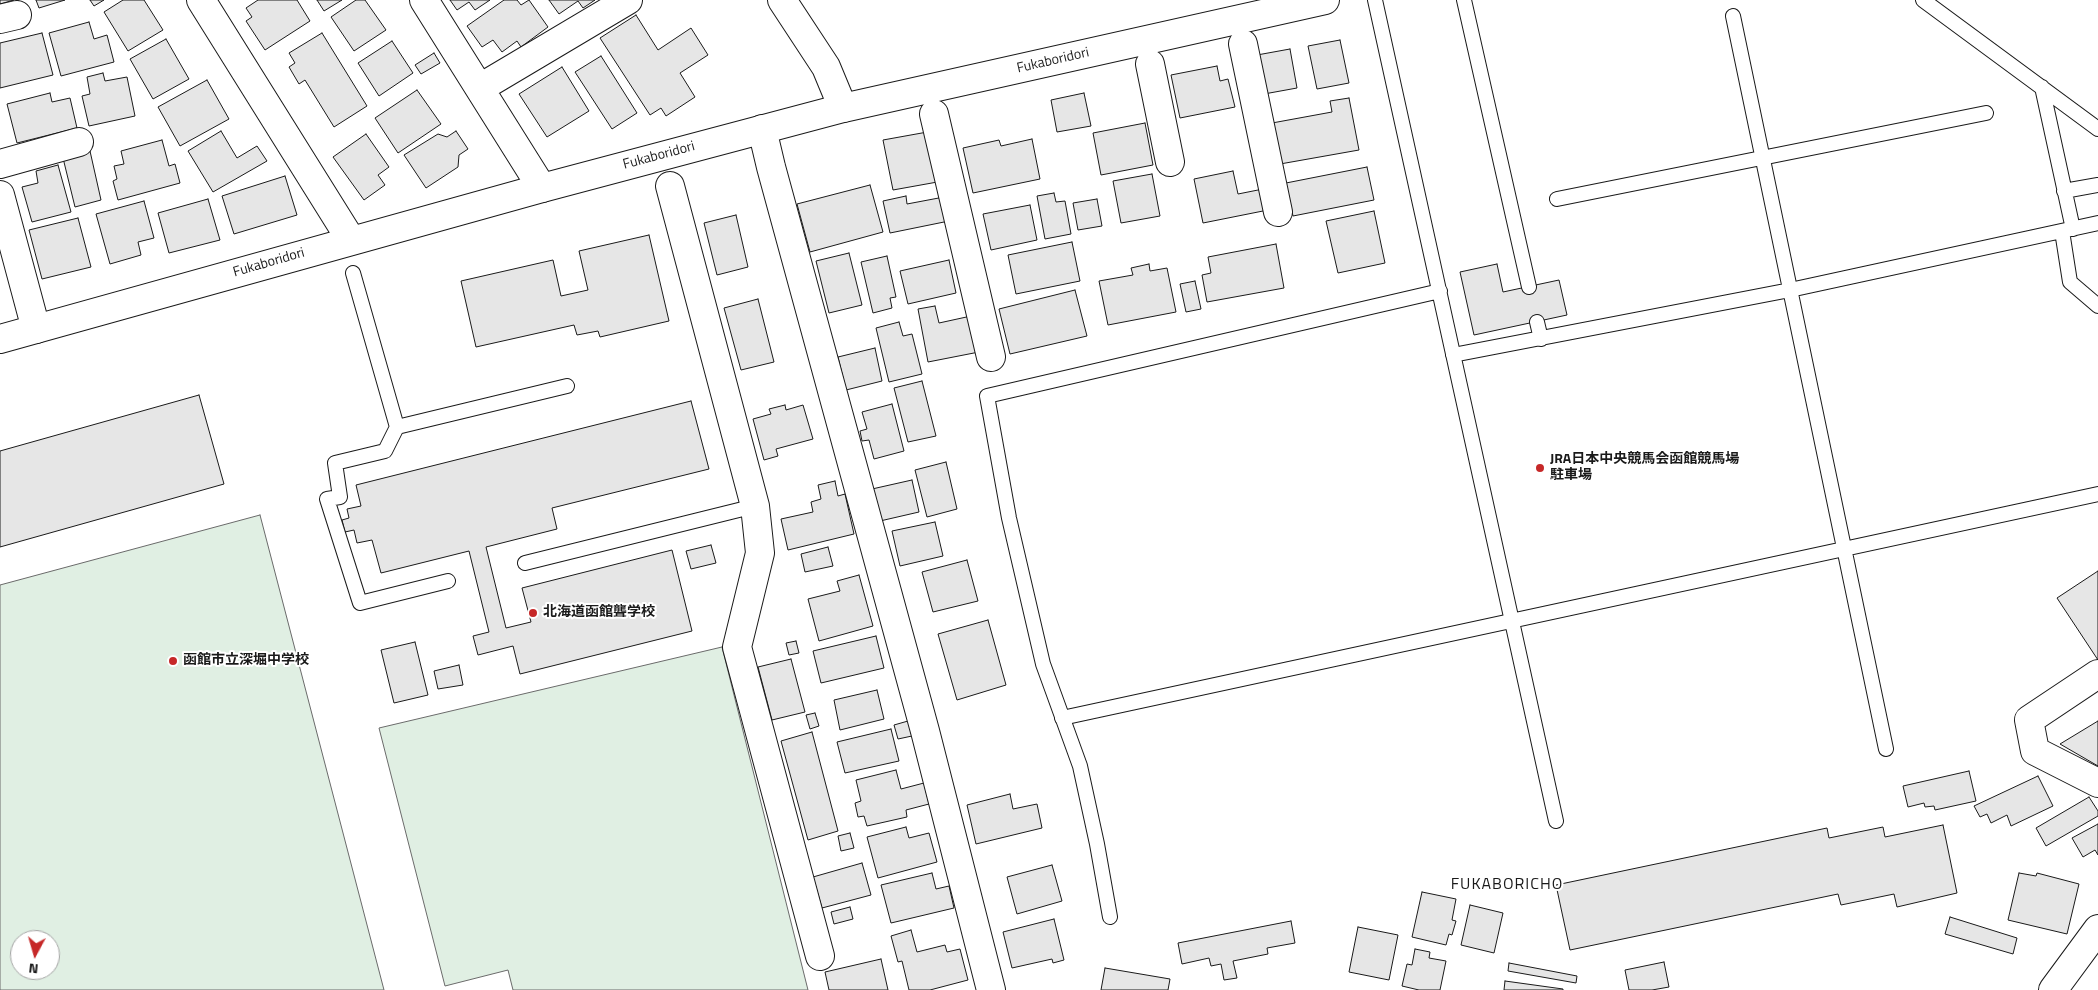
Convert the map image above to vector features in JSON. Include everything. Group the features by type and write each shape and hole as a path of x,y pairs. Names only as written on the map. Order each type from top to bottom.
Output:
{"street":[{"path":"200,0 351,240"},
{"path":"424,0 542,188"},
{"path":"480,88 628,0"},
{"path":"782,0 826,67 842,108"},
{"name":"Fukaboridori","path":"0,339 351,240 762,128 842,108 1326,0"},
{"path":"1243,44 1278,212"},
{"path":"1150,64 1170,162"},
{"path":"934,114 991,357"},
{"path":"762,128 771,168 926,731 991,990"},
{"path":"0,164 79,142"},
{"path":"670,186 755,506 760,553 737,647 820,956"},
{"path":"0,195 36,329"},
{"path":"2098,674 2029,720 2035,751 2098,783"},
{"path":"2053,990 2098,929"}],"lane":[{"path":"1375,0 1556,821"},
{"path":"1464,0 1529,287"},
{"path":"1923,0 2098,129"},
{"path":"1733,16 1886,749"},
{"path":"2042,87 2064,190 2070,282 2098,306"},
{"path":"1556,199 1986,113"},
{"path":"2064,190 2098,185"},
{"path":"1453,355 1790,290 2098,223"},
{"path":"353,273 397,427 385,451 335,463 340,497 327,499 360,603 448,581"},
{"path":"1110,917 1080,766 1043,664 1009,518 987,396 1440,291"},
{"path":"1537,322 1541,339"},
{"path":"397,427 567,386"},
{"path":"1062,718 2098,494"},
{"path":"525,563 755,506"}],"green space":[{"name":"函館市立深堀中学校","path":"260,515 384,990 0,990 0,585"},
{"path":"722,647 808,990 513,990 508,970 445,986 379,728"}],"building":[{"path":"0,0 14,0 0,4"},
{"path":"36,0 65,0 39,8"},
{"path":"90,0 104,0 94,6"},
{"path":"123,0 144,0 163,30 128,51 104,12"},
{"path":"258,0 297,0 310,21 265,50 246,21 252,17 246,8"},
{"path":"317,0 342,0 324,11"},
{"path":"356,0 365,0 386,30 354,51 331,17"},
{"path":"450,0 490,0 475,10 469,2 457,10"},
{"path":"504,0 517,0 521,5 529,0 548,27 521,47 517,41 502,52 493,40 482,47 467,26"},
{"path":"549,0 595,0 583,8 578,1 559,14"},
{"path":"636,15 658,50 691,28 708,55 680,73 695,97 666,116 661,108 650,115 600,38"},
{"path":"89,22 94,39 107,35 114,62 61,76 49,33"},
{"path":"42,33 53,75 0,88 0,43"},
{"path":"322,33 367,106 334,127 305,80 299,84 289,67 295,63 289,53"},
{"path":"166,39 189,79 153,99 130,59"},
{"path":"1340,40 1349,83 1317,89 1308,46"},
{"path":"392,41 413,73 379,96 358,63"},
{"path":"1290,49 1297,88 1264,94 1257,55"},
{"path":"434,53 440,63 421,74 415,65"},
{"path":"601,56 637,113 612,129 575,72"},
{"path":"1217,66 1220,81 1228,79 1235,107 1180,118 1171,75"},
{"path":"562,67 589,111 547,137 519,94"},
{"path":"103,73 105,81 127,77 135,116 89,126 82,96 90,94 87,77"},
{"path":"207,80 229,119 180,146 158,107"},
{"path":"417,90 441,124 398,153 375,118"},
{"path":"50,93 52,102 70,98 77,128 17,143 7,104"},
{"path":"1084,93 1091,126 1057,132 1051,100"},
{"path":"1349,98 1359,150 1280,164 1272,123 1332,112 1330,101"},
{"path":"1145,123 1153,165 1101,175 1093,133"},
{"path":"221,131 237,158 257,146 267,161 213,192 188,151"},
{"path":"456,131 468,149 459,155 458,167 426,188 404,155 438,134 447,137"},
{"path":"933,131 943,181 893,190 883,140"},
{"path":"366,134 389,167 378,175 385,185 364,200 333,157"},
{"path":"1032,139 1040,179 973,193 963,148 999,140 1001,146"},
{"path":"162,140 169,166 175,164 180,183 118,200 113,181 117,179 114,166 124,164 121,151"},
{"path":"90,151 101,200 75,207 63,158"},
{"path":"58,165 71,212 32,222 22,187 38,183 36,171"},
{"path":"1367,167 1374,200 1293,216 1286,183"},
{"path":"1233,171 1238,194 1263,189 1268,210 1203,223 1194,179"},
{"path":"1152,174 1160,216 1121,223 1113,181"},
{"path":"285,176 297,215 234,234 222,196"},
{"path":"870,185 883,232 810,252 797,204"},
{"path":"1054,193 1056,202 1065,201 1071,234 1045,239 1037,196"},
{"path":"906,196 907,204 944,197 949,221 890,233 883,201"},
{"path":"208,199 220,240 169,253 158,213"},
{"path":"1097,199 1102,226 1078,230 1073,203"},
{"path":"144,201 154,238 138,242 141,255 110,264 96,214"},
{"path":"1030,205 1037,240 991,250 983,214"},
{"path":"1374,211 1385,263 1338,273 1326,221"},
{"path":"736,215 748,267 717,275 704,223"},
{"path":"78,218 91,267 42,279 29,230"},
{"path":"649,235 669,321 600,337 598,331 577,335 574,325 476,347 461,281 553,260 561,296 588,290 579,251"},
{"path":"1072,242 1080,281 1016,294 1008,255"},
{"path":"1276,244 1284,288 1207,302 1202,275 1211,273 1208,257"},
{"path":"849,253 862,305 829,313 816,261"},
{"path":"887,256 896,297 890,298 892,308 873,313 861,262"},
{"path":"949,260 956,293 908,304 900,271"},
{"path":"1149,264 1150,271 1167,268 1176,312 1108,325 1099,281 1133,275 1131,268"},
{"path":"1497,264 1503,292 1559,280 1567,315 1474,335 1460,272"},
{"path":"1195,281 1201,309 1186,312 1180,284"},
{"path":"1075,290 1087,336 1010,354 999,309"},
{"path":"758,299 774,362 741,370 724,308"},
{"path":"935,306 939,323 971,316 979,352 928,362 918,309"},
{"path":"899,322 903,336 912,334 922,374 889,382 876,328"},
{"path":"875,348 882,381 846,390 838,357"},
{"path":"922,381 936,436 908,442 894,388"},
{"path":"199,395 224,484 0,547 0,451"},
{"path":"691,401 709,469 552,508 557,529 486,547 506,628 531,622 522,588 672,550 692,631 520,674 513,646 478,655 473,636 489,632 469,551 381,573 372,540 357,543 354,530 345,532 342,520 349,518 347,509 361,506 356,485"},
{"path":"892,404 904,451 874,459 869,440 862,441 860,431 867,429 862,412"},
{"path":"785,405 786,410 803,405 813,439 776,449 778,456 764,460 753,419 771,414 769,409"},
{"path":"946,462 957,509 927,517 915,470"},
{"path":"912,480 919,512 880,521 872,489"},
{"path":"835,481 838,496 845,494 854,534 788,550 781,519 813,512 811,502 821,499 818,485"},
{"path":"935,522 943,556 900,566 892,531"},
{"path":"711,545 716,563 691,569 686,551"},
{"path":"828,547 833,566 805,572 801,554"},
{"path":"967,560 978,601 933,612 922,572"},
{"path":"2098,571 2098,660 2057,598"},
{"path":"859,575 873,626 819,641 808,599 840,591 837,581"},
{"path":"988,620 1006,685 957,700 938,634"},
{"path":"876,636 884,668 821,683 813,651"},
{"path":"796,641 799,653 789,655 786,643"},
{"path":"415,642 428,695 394,703 381,650"},
{"path":"791,659 805,712 772,720 758,667"},
{"path":"459,665 463,685 438,689 434,671"},
{"path":"877,690 884,719 840,730 834,700"},
{"path":"815,713 819,726 810,729 806,715"},
{"path":"908,721 912,736 898,739 894,725"},
{"path":"2098,721 2098,766 2060,744"},
{"path":"891,729 899,761 845,773 837,742"},
{"path":"812,732 838,831 808,840 781,741"},
{"path":"896,770 901,789 924,783 929,804 906,810 907,817 867,826 864,816 858,817 855,803 861,801 856,780"},
{"path":"1969,771 1976,801 1935,810 1934,806 1925,807 1924,803 1908,807 1903,786"},
{"path":"2038,776 2053,806 2011,826 2007,815 1991,823 1987,814 1980,817 1974,806"},
{"path":"1010,794 1013,809 1037,804 1042,828 976,844 967,805"},
{"path":"2089,797 2098,811 2098,816 2046,846 2036,828"},
{"path":"2098,824 2098,855 2095,850 2083,857 2072,838"},
{"path":"1943,825 1957,893 1897,907 1894,894 1841,905 1838,894 1570,950 1556,885 1827,828 1829,838 1883,827 1885,837"},
{"path":"906,827 909,838 929,833 937,862 878,878 867,837"},
{"path":"850,833 854,848 841,851 838,836"},
{"path":"862,863 871,895 822,908 813,877"},
{"path":"1052,865 1062,901 1017,914 1007,877"},
{"path":"932,873 936,889 949,886 954,908 891,923 881,885"},
{"path":"2019,873 2036,876 2037,873 2079,884 2067,934 2008,920"},
{"path":"1422,892 1456,899 1452,920 1456,921 1452,935 1449,934 1446,945 1412,937"},
{"path":"1470,905 1503,913 1494,953 1461,945"},
{"path":"850,907 853,919 834,924 831,912"},
{"path":"1950,917 2017,938 2013,954 1945,934"},
{"path":"1054,919 1064,960 1053,963 1052,959 1012,968 1003,932"},
{"path":"1291,921 1295,943 1267,948 1268,954 1233,961 1237,978 1224,980 1221,964 1211,966 1209,958 1182,964 1178,943"},
{"path":"1358,927 1398,935 1389,980 1349,972"},
{"path":"911,930 917,952 945,945 947,952 960,949 968,980 930,990 909,990 902,961 898,962 891,936"},
{"path":"1415,949 1430,952 1429,958 1446,961 1440,990 1419,990 1402,986 1407,964 1412,965"},
{"path":"881,959 888,990 829,990 825,972"},
{"path":"1664,962 1669,987 1652,990 1629,990 1625,970"},
{"path":"1509,963 1577,976 1576,983 1508,971"},
{"path":"1105,968 1170,979 1168,990 1101,990"},
{"path":"1505,981 1563,989 1563,990 1504,990"}],"place":[{"name":"JRA日本中央競馬会函館競馬場 駐車場","path":"1540,468"},
{"name":"北海道函館聾学校","path":"533,613"},
{"name":"函館市立深堀中学校","path":"173,661"}],"district":[{"name":"FUKABORICHO","path":"1507,885"}]}
